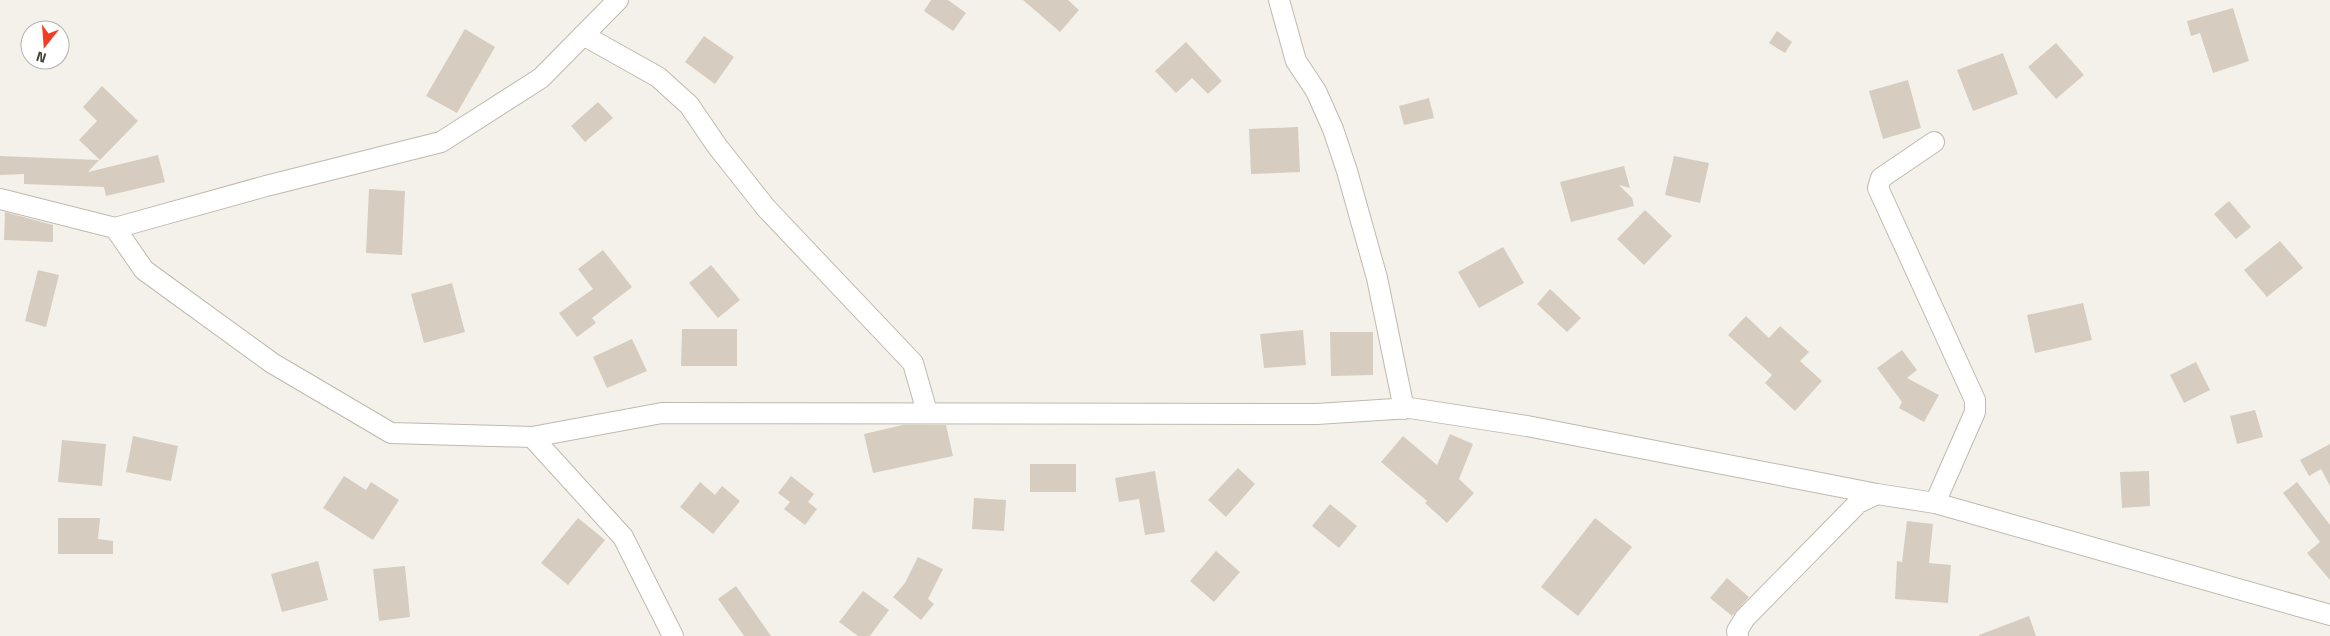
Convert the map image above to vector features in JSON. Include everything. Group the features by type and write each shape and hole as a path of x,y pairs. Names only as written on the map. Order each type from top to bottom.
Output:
{"street":[{"path":"0,199 114,228 266,186 441,142 541,78 583,35 598,9 618,0"},
{"path":"1279,0 1296,61 1316,91 1330,121 1347,171 1377,278 1404,409"},
{"path":"583,35 658,76 689,105 717,146 766,208 913,363 927,412"},
{"path":"1934,142 1881,178 1878,188 1975,400 1975,412 1936,503"},
{"path":"114,228 144,270 272,363 391,433 532,437 662,413 1317,414 1404,409 1527,426 1877,494 1936,503 2330,615"},
{"path":"532,437 623,537 673,636"},
{"path":"1738,636 1737,631 1744,618 1858,503 1877,494"}],"building":[{"path":"931,0 948,0 966,13 953,31 924,11"},
{"path":"1023,0 1068,0 1079,10 1060,32"},
{"path":"2233,8 2249,61 2213,73 2200,33 2191,36 2187,21"},
{"path":"465,29 495,47 457,113 426,96"},
{"path":"1777,31 1792,42 1785,53 1769,43"},
{"path":"704,36 734,57 715,84 685,62"},
{"path":"1186,42 1222,81 1208,94 1192,78 1176,93 1155,71"},
{"path":"2056,43 2084,75 2056,99 2028,67"},
{"path":"2003,53 2018,94 1973,111 1957,70"},
{"path":"1908,80 1921,128 1883,139 1869,91"},
{"path":"102,86 138,121 100,160 79,140 97,121 83,107"},
{"path":"1429,98 1434,118 1404,125 1399,106"},
{"path":"598,102 613,118 585,142 571,126"},
{"path":"1298,127 1300,172 1251,174 1249,129"},
{"path":"158,155 165,182 106,196 104,187 24,184 24,174 0,175 0,156 99,160 88,172"},
{"path":"1674,156 1709,163 1700,203 1665,195"},
{"path":"1624,166 1630,188 1619,185 1632,198 1634,206 1571,222 1560,182"},
{"path":"369,189 405,191 402,255 366,253"},
{"path":"2229,201 2251,227 2236,239 2214,214"},
{"path":"1645,210 1672,236 1644,265 1617,239"},
{"path":"5,212 53,225 53,242 4,240"},
{"path":"2280,241 2303,268 2267,297 2244,270"},
{"path":"1503,247 1524,283 1479,308 1458,272"},
{"path":"603,250 632,287 592,318 596,323 577,337 559,313 593,289 578,269"},
{"path":"711,265 740,300 718,318 689,283"},
{"path":"38,270 59,275 46,327 25,321"},
{"path":"452,283 465,332 424,343 411,294"},
{"path":"1550,289 1581,318 1567,332 1537,304"},
{"path":"2083,303 2092,340 2035,353 2027,315"},
{"path":"1746,316 1769,338 1780,326 1809,352 1800,361 1822,381 1795,411 1765,383 1772,375 1728,335"},
{"path":"682,329 737,329 737,366 681,366"},
{"path":"1303,330 1306,365 1264,368 1260,334"},
{"path":"1330,332 1373,332 1373,375 1331,376"},
{"path":"632,339 647,371 607,388 593,357"},
{"path":"1902,350 1917,370 1907,378 1939,395 1924,422 1899,408 1902,402 1877,368"},
{"path":"2196,362 2210,390 2184,403 2170,375"},
{"path":"2255,410 2263,437 2237,444 2230,416"},
{"path":"903,425 946,425 953,456 873,473 864,434"},
{"path":"1450,434 1473,444 1459,479 1474,493 1447,523 1425,503 1427,501 1381,462 1403,436 1437,465"},
{"path":"133,436 178,446 171,481 126,472"},
{"path":"62,440 106,444 102,486 58,482"},
{"path":"2330,444 2330,486 2321,469 2309,476 2300,460"},
{"path":"1030,464 1076,464 1076,492 1030,492"},
{"path":"1238,468 1255,484 1226,517 1208,500"},
{"path":"1155,471 1165,532 1145,535 1139,499 1119,502 1115,478"},
{"path":"2149,471 2150,506 2122,508 2120,472"},
{"path":"344,476 366,490 371,482 399,500 373,540 323,508"},
{"path":"791,476 814,494 808,502 817,509 805,525 784,509 790,502 778,493"},
{"path":"700,482 715,495 722,486 740,501 713,534 680,507"},
{"path":"2297,482 2330,525 2330,580 2307,553 2320,542 2283,493"},
{"path":"974,498 1006,500 1004,531 972,529"},
{"path":"1330,504 1357,526 1339,548 1312,526"},
{"path":"58,518 100,518 98,539 113,541 113,554 58,554"},
{"path":"578,518 605,540 568,585 541,563"},
{"path":"1595,518 1632,547 1578,616 1541,587"},
{"path":"1907,521 1933,524 1929,563 1951,565 1948,603 1895,599 1897,561 1902,562"},
{"path":"1216,551 1240,572 1214,602 1190,581"},
{"path":"918,557 943,569 928,599 934,604 921,620 893,597 905,583"},
{"path":"318,561 328,600 282,612 271,574"},
{"path":"405,566 410,617 379,621 373,569"},
{"path":"1727,578 1749,597 1732,616 1710,598"},
{"path":"736,586 771,636 744,636 718,599"},
{"path":"863,591 889,610 870,636 858,636 839,622"},
{"path":"2029,616 2036,636 1979,636 1979,635"}]}
